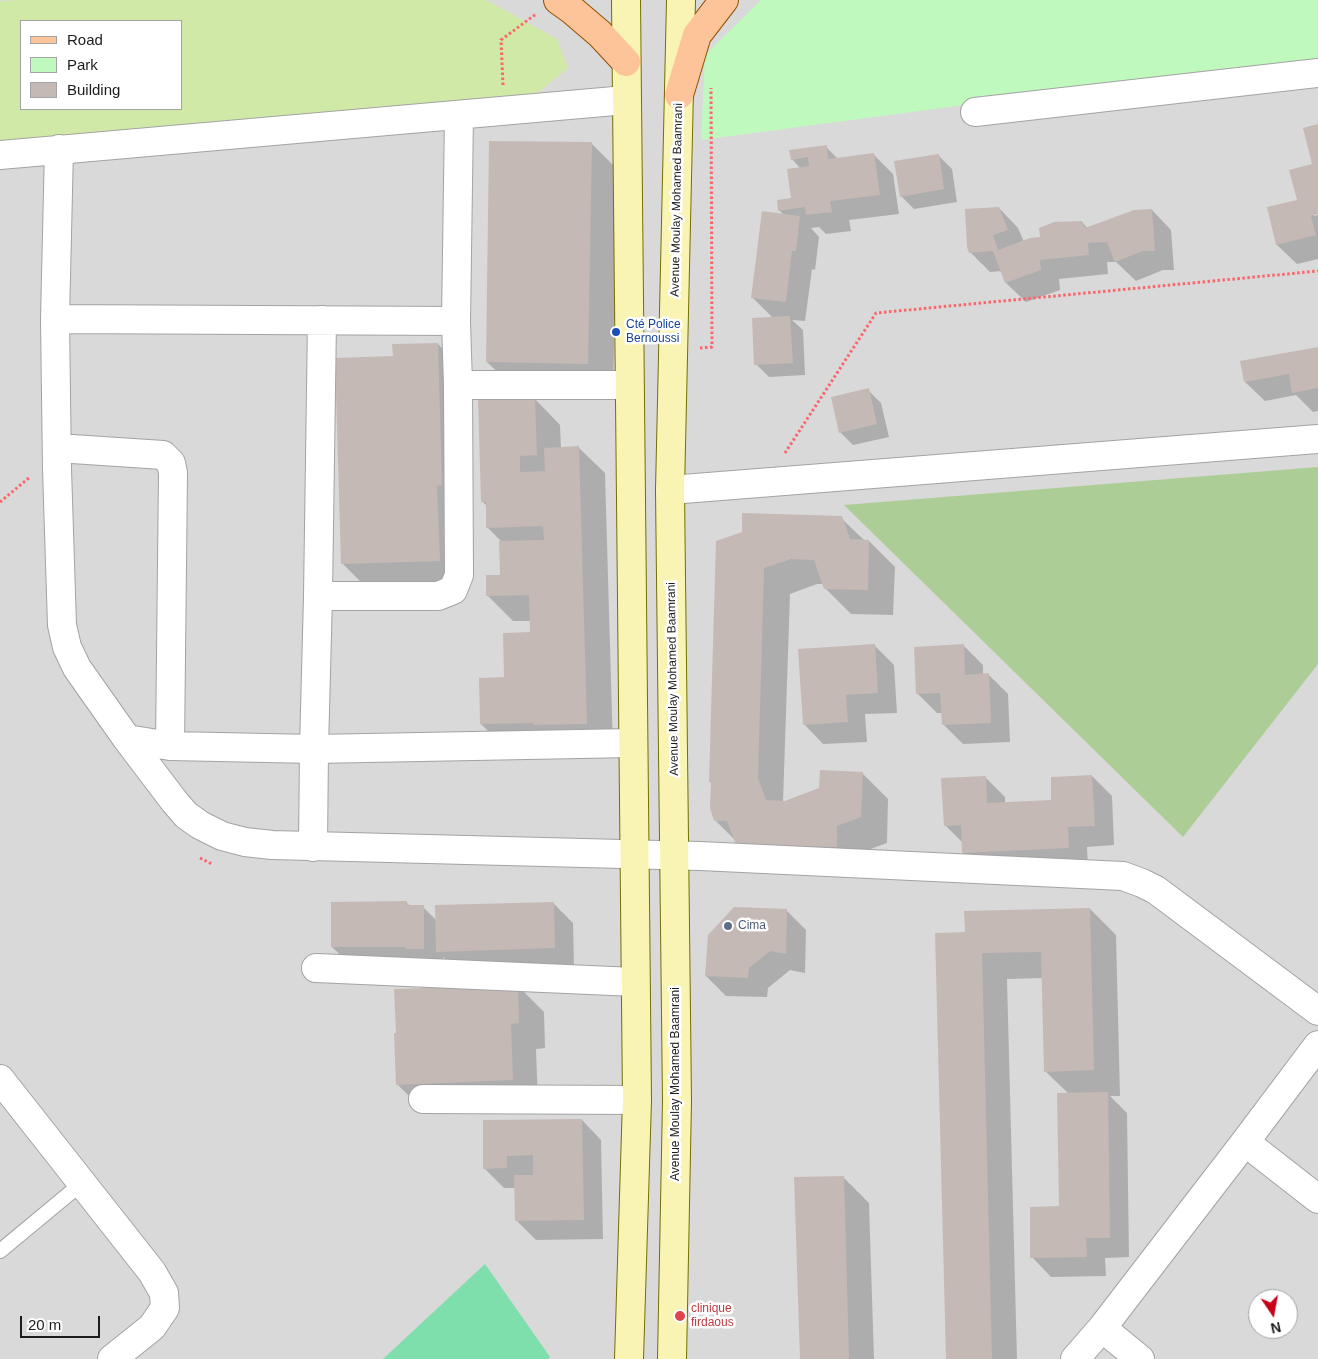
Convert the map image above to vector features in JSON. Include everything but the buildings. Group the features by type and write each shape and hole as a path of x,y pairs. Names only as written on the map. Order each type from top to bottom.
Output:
{"main road":[{"path":"679,95 697,35 724,0"},
{"path":"548,6 572,10 600,34 626,62"}],"street":[{"path":"626,0 637,1100 628,1359"},
{"name":"Avenue Moulay Mohamed Baamrani","path":"672,1359 677,1101 670,490 681,0"},
{"path":"975,112 1318,73"},
{"path":"0,155 626,100"},
{"path":"318,596 438,596 453,590 459,575 456,321 459,115"},
{"path":"59,149 55,319 62,625 67,647 77,668 174,801 186,815 200,826 222,836 245,842 272,845 675,856 1123,876 1156,890 1318,1011"},
{"path":"55,319 456,321"},
{"path":"313,847 322,320"},
{"path":"458,385 629,385"},
{"path":"670,490 1318,440"},
{"path":"57,459 163,455 171,463 173,473 170,746"},
{"path":"127,739 170,746 314,749 633,743"},
{"path":"316,968 635,982"},
{"path":"1075,1359 1102,1328 1318,1045"},
{"path":"0,1078 152,1272 164,1293 165,1308 152,1327 112,1359"},
{"path":"422,1099 637,1100"},
{"path":"1245,1142 1318,1199"},
{"path":"1102,1328 1140,1359"}],"lane":[{"path":"0,1251 82,1183"}],"path":[{"path":"505,111 500,40 548,6"},
{"path":"699,348 712,347 711,83"},
{"path":"782,458 876,312 1318,271"},
{"path":"0,502 33,474 57,459"}],"shaded area":[{"path":"0,0 1318,0 1318,1359 0,1359"}],"green space":[{"path":"486,0 557,39 568,68 533,97 443,102 0,147 0,1"},
{"path":"761,0 1318,0 1318,58 701,140 705,55"},
{"path":"1318,467 1318,664 1183,837 844,505"},
{"path":"485,1264 550,1357 548,1359 383,1359"}],"place":[{"name":"Cté Police Bernoussi","path":"616,332"},
{"name":"Cima","path":"728,926"},
{"name":"clinique firdaous","path":"680,1316"}]}
